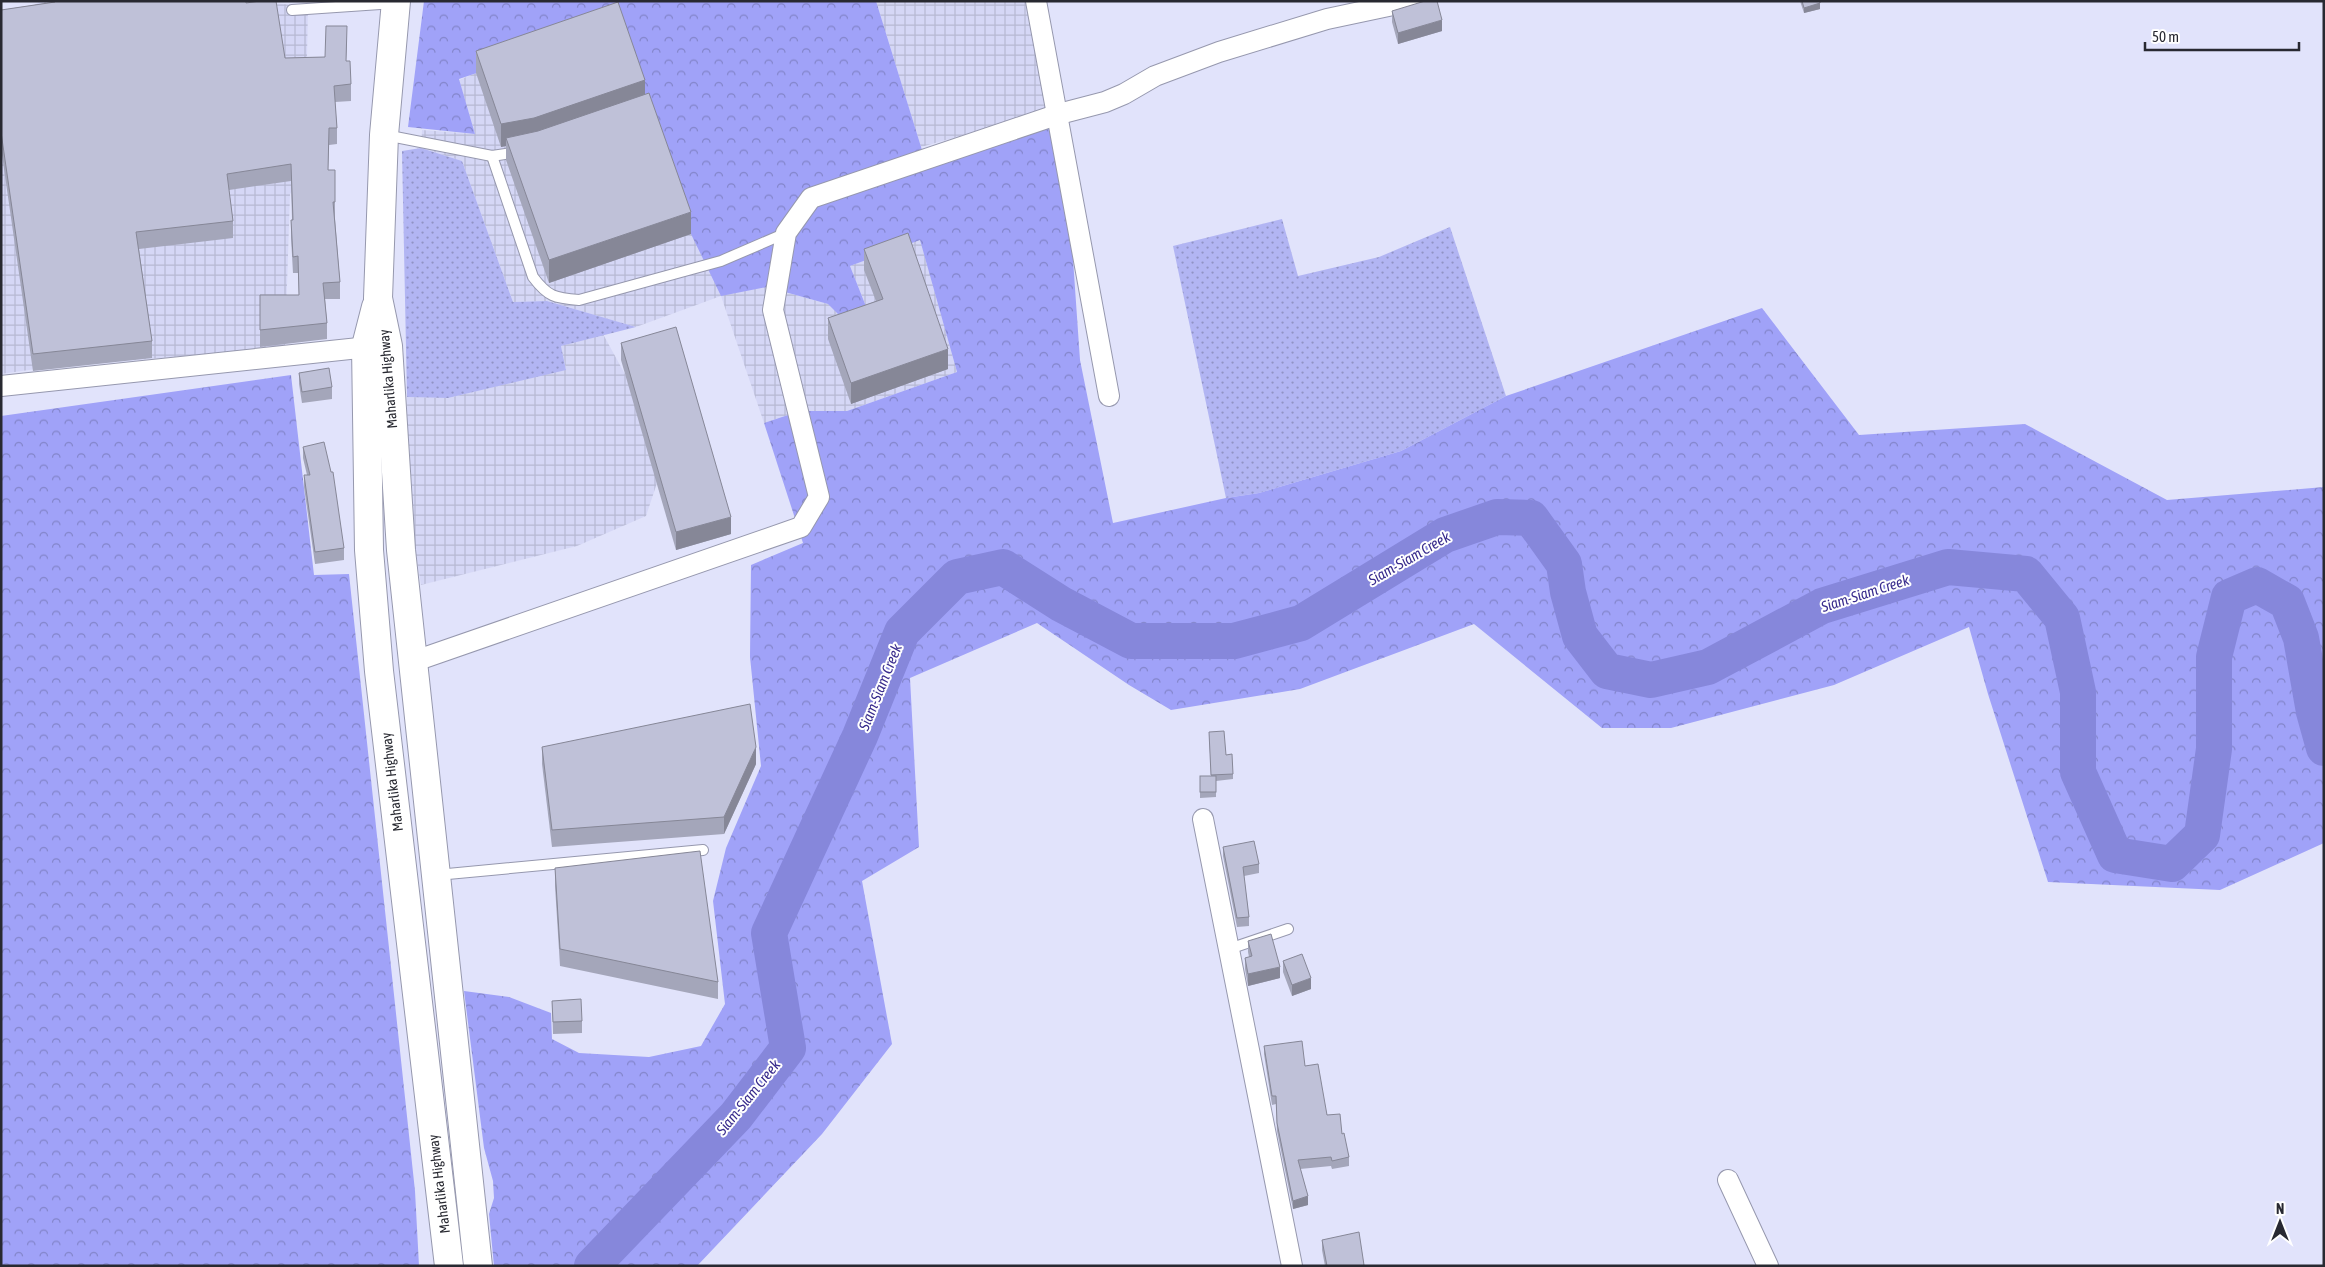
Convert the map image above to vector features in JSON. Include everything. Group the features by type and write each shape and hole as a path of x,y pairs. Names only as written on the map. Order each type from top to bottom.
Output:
{"highway":[{"name":"Maharlika Highway","path":"396,2 384,134 369,550 379,672 448,1261"},
{"name":"Maharlika Highway","path":"377,346 401,550 477,1260"}],"street":[{"path":"1036,1 1059,114 1109,396"},
{"path":"412,662 800,527 819,497 773,310 786,233 811,198 1059,114 1105,102 1124,94 1155,76 1218,52 1328,19 1412,1"},
{"path":"1,386 377,346"},
{"path":"1203,819 1292,1266"},
{"path":"1728,1180 1768,1266"}],"lane":[{"path":"292,10 396,2"},
{"path":"384,134 492,156 528,149"},
{"path":"492,156 533,277 544,291 556,298 579,300 721,261 786,233"},
{"path":"436,875 703,850"},
{"path":"1229,949 1288,929"}],"shaded area":[{"path":"40,1 243,1 308,6 305,158 300,180 290,194 285,347 36,369 1,374 1,32"},
{"path":"876,1 1033,1 1054,110 921,147"},
{"path":"476,73 767,287 828,304 867,309 850,266 920,239 957,372 847,411 800,411 764,423 721,296 636,327 547,301 513,302 462,161 421,148 422,130 475,134 459,80"},
{"path":"421,148 462,161 513,302 547,301 636,327 561,346 566,370 448,398 407,397 402,151"},
{"path":"1282,219 1298,276 1379,257 1450,227 1506,396 1401,451 1259,493 1226,498 1173,246"},
{"path":"603,334 638,398 658,480 646,516 577,546 421,585 408,505 407,397 448,398 566,369 561,346"}],"green space":[{"path":"424,1 876,1 926,163 1049,124 1070,216 1080,360 1113,523 1226,498 1259,493 1401,451 1506,396 1762,308 1859,435 2025,424 2167,500 2324,487 2324,843 2220,890 2048,882 1988,694 1969,627 1834,685 1671,728 1602,728 1474,624 1300,689 1171,710 1129,685 1037,623 910,678 919,847 862,881 892,1044 822,1134 697,1266 494,1266 489,1214 494,1198 493,1181 484,1148 464,991 509,997 551,1013 552,1039 579,1053 649,1057 701,1046 725,1004 713,901 726,848 761,766 750,657 751,565 803,543 764,423 800,411 847,411 957,372 920,240 850,266 867,309 845,321 828,304 767,287 721,296 691,234 618,25 459,79 475,134 408,127"},
{"path":"291,375 314,575 349,574 415,1191 419,1266 1,1266 1,416"}],"building":[{"path":"55,1 246,1 246,3 276,1 285,58 325,57 326,26 347,26 346,61 350,61 351,84 334,86 337,128 329,128 328,170 335,170 335,202 333,202 340,282 323,283 327,323 260,330 260,295 299,295 298,256 293,257 291,164 227,174 233,221 136,232 152,341 33,354 1,132 1,10"},
{"path":"1425,1 1437,1 1442,20 1398,33 1392,11"},
{"path":"1802,1 1820,1 1820,3 1804,8"},
{"path":"618,2 645,80 534,118 501,124 476,51"},
{"path":"649,93 691,212 549,260 506,138 538,131"},
{"path":"908,233 948,349 851,383 828,318 883,299 864,249"},
{"path":"676,327 731,517 676,532 621,343"},
{"path":"329,368 332,387 302,392 299,373"},
{"path":"324,442 331,472 333,472 344,548 315,552 304,475 310,475 303,447"},
{"path":"750,704 756,747 724,817 552,830 542,747"},
{"path":"1224,731 1226,755 1232,754 1233,774 1211,775 1209,732"},
{"path":"1200,776 1216,776 1216,792 1200,792"},
{"path":"1254,841 1259,864 1243,867 1249,917 1237,918 1223,847"},
{"path":"700,851 718,982 560,949 555,868"},
{"path":"1271,934 1280,967 1248,974 1245,958 1252,956 1248,941"},
{"path":"1302,954 1311,978 1292,985 1283,961"},
{"path":"581,999 582,1021 553,1022 552,1001"},
{"path":"1302,1041 1305,1066 1318,1064 1327,1115 1340,1114 1342,1134 1344,1133 1349,1157 1332,1161 1331,1157 1298,1160 1308,1196 1293,1201 1277,1123 1276,1096 1272,1096 1264,1046"},
{"path":"1359,1232 1364,1265 1327,1266 1322,1240"}],"waterway":[{"name":"Siam-Siam Creek","path":"592,1266 736,1116 788,1048 769,933 860,736 902,632 957,577 1003,567 1061,604 1131,641 1234,641 1301,623 1445,535 1497,517 1531,518 1564,564 1568,592 1580,636 1607,671 1651,680 1708,667 1822,606 1948,567 2026,574 2062,618 2078,692 2078,772 2115,855 2172,864 2202,835 2214,749 2214,657 2229,597 2257,585 2287,602 2301,638 2314,712 2324,748"}]}
